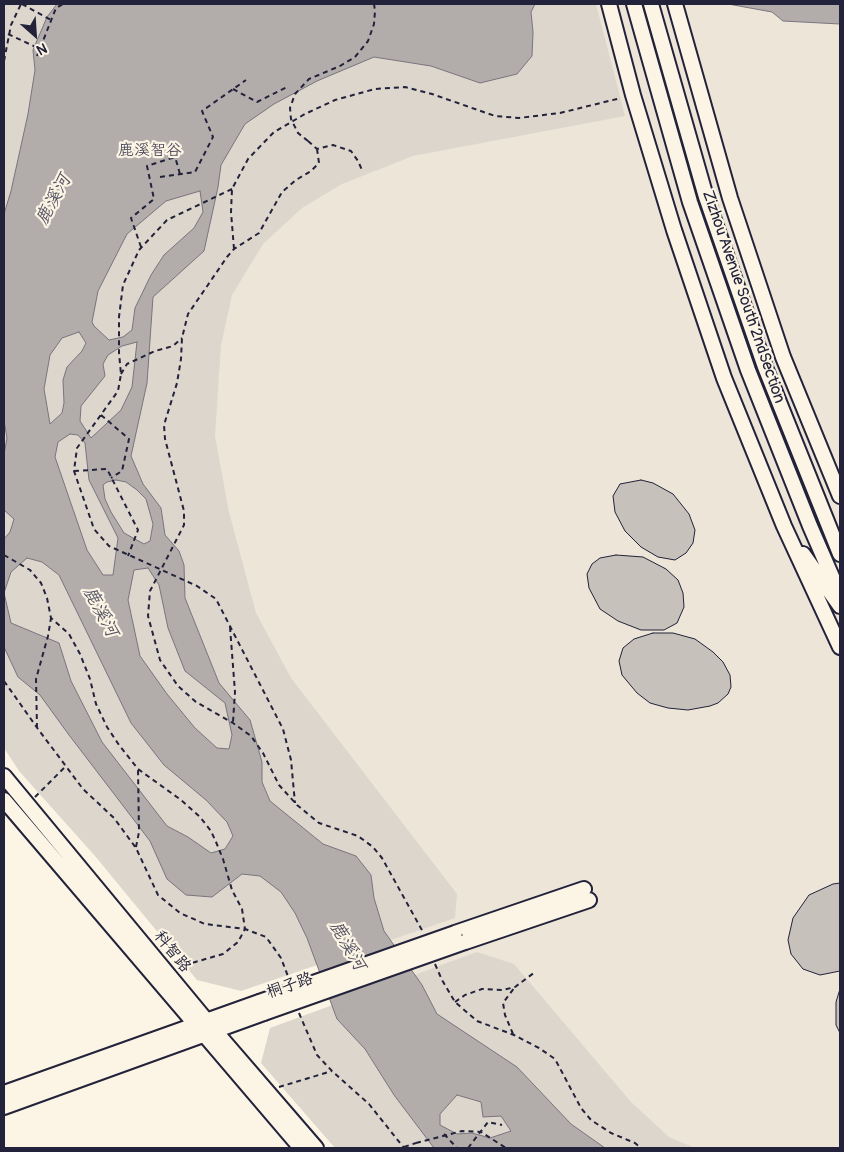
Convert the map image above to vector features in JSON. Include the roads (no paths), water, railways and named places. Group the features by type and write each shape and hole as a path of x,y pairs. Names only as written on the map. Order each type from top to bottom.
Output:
{"main road":[{"path":"609,4 633,95 674,230 724,378 784,526 840,647"},
{"name":"Zizhou Avenue South 2ndSection","path":"634,4 690,202 748,370 840,596"},
{"name":"Zizhou Avenue South 2ndSection","path":"651,4 709,206 765,367 840,554"},
{"path":"675,4 730,198 783,357 840,496"},
{"path":"784,526 840,606"},
{"name":"科智路","path":"4,776 165,971 206,1028 301,1148"},
{"name":"科智路","path":"4,800 206,1028 266,1091 316,1148"},
{"name":"桐子路","path":"4,1107 206,1028 587,895"},
{"name":"桐子路","path":"4,1092 206,1028"}],"water":[{"name":"鹿溪河","path":"57,4 535,4 531,12 533,32 532,56 517,74 480,83 431,66 374,57 317,81 274,104 245,124 221,165 204,251 153,297 147,383 131,456 143,484 161,508 165,535 179,551 184,565 185,598 219,683 250,720 262,762 262,782 270,801 323,844 356,856 371,875 374,898 384,931 422,985 437,1014 517,1067 571,1124 605,1148 434,1148 394,1095 365,1049 337,1019 307,938 295,913 281,892 260,876 242,874 212,897 186,895 167,879 150,841 40,695 18,677 4,647 4,593 4,539 10,532 14,519 4,510 4,454 7,438 4,421 4,214 28,114 35,70 33,50 47,17","holes":["200,191 203,212 194,228 164,255 151,275 135,308 132,330 123,337 109,340 92,322 98,291 127,234 166,201","79,332 86,343 82,351 67,367 63,380 64,403 62,413 50,424 44,389 50,355 62,338","137,342 132,387 121,410 91,438 80,421 81,406 105,376 103,364 108,355 122,346","70,434 78,435 85,443 89,480 118,538 113,575 103,575 87,550 55,457 58,442","116,480 126,482 146,499 153,524 150,541 144,544 124,533 105,499 103,485","27,558 42,562 59,575 131,723 164,765 206,800 227,822 233,836 225,849 211,853 188,837 167,826 102,742 71,681 59,643 11,623 4,593 11,572","148,568 159,585 168,628 185,671 225,703 232,735 229,749 217,748 195,728 167,694 140,656 128,600 134,570","457,1095 481,1102 483,1117 501,1116 511,1131 490,1138 472,1133 457,1134 440,1125 440,1114"]},
{"path":"728,4 840,4 840,24 783,21 772,12"}],"park label":[{"name":"鹿溪智谷","path":"150,151"}]}
